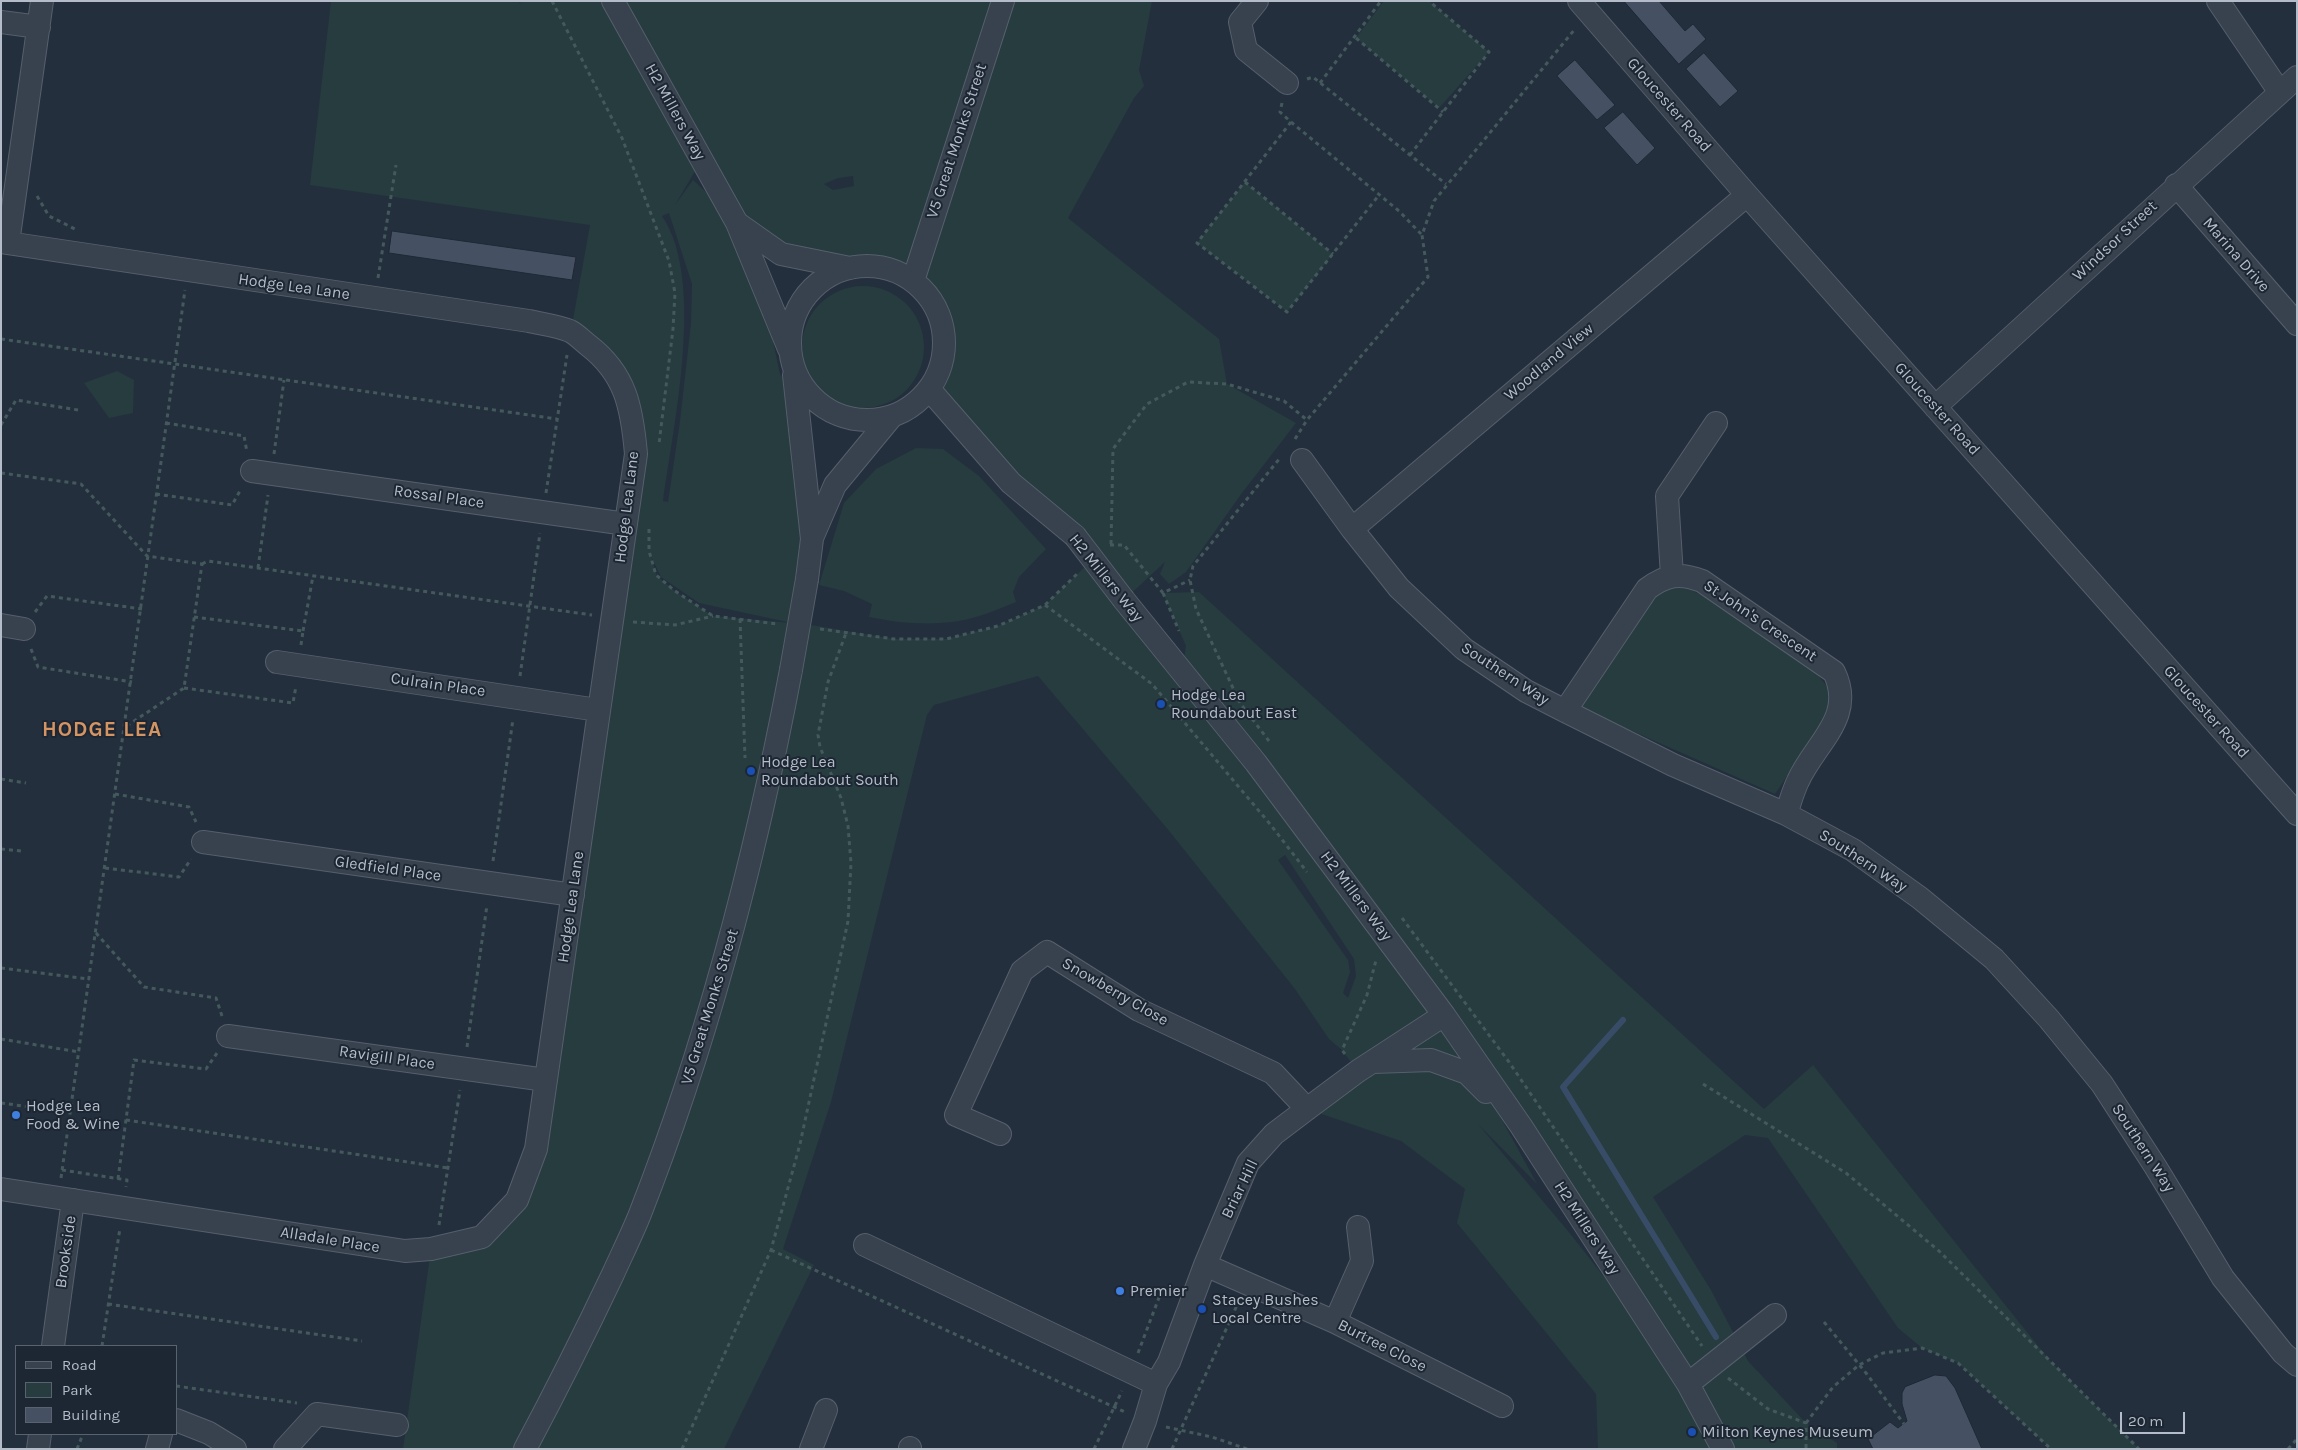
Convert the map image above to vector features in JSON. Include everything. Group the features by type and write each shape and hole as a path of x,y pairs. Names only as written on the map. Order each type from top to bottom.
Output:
{"street":[{"name":"Hodge Lea Lane","path":"42,1 5,243 529,321 571,332 598,352 615,372 624,388 633,416 636,454 536,1149"},
{"name":"H2 Millers Way","path":"613,1 738,223 792,359"},
{"name":"V5 Great Monks Street","path":"913,282 1003,1"},
{"path":"1257,1 1240,22 1246,50 1287,83"},
{"path":"2218,1 2279,91"},
{"name":"Gloucester Road","path":"1584,7 1747,195 2297,814"},
{"path":"1,22 39,27"},
{"name":"Windsor Street","path":"1935,407 2279,91 2297,77"},
{"name":"Marina Drive","path":"2176,185 2297,324"},
{"name":"Woodland View","path":"1352,530 1747,195"},
{"name":"H2 Millers Way","path":"738,223 781,254 850,268"},
{"path":"872,266 887,269 913,282 926,293 942,328 943,358 940,370 929,389 913,406 892,416 875,420 857,420 832,412 811,397 800,383 792,359 792,328 800,305 820,281 834,273 850,268 872,266"},
{"name":"V5 Great Monks Street","path":"526,1449 577,1353 640,1215 670,1132 704,1028 734,927 771,773 807,579 812,539 792,359"},
{"name":"H2 Millers Way","path":"929,389 1011,483 1075,536 1124,600 1256,762 1444,1015 1521,1126 1688,1384 1724,1449"},
{"name":"V5 Great Monks Street","path":"812,539 835,485 892,416"},
{"path":"1565,711 1647,589 1659,580 1672,576 1666,496 1716,423"},
{"name":"Southern Way","path":"1293,451 1352,530 1399,588 1464,649 1526,691 1673,765 1786,814 1853,850 1920,898 1994,959 2049,1019 2102,1084 2155,1166 2223,1278 2282,1353 2297,1365"},
{"name":"Rossal Place","path":"252,471 626,524"},
{"name":"St John's Crescent","path":"1672,576 1687,575 1702,581 1834,672 1840,685 1842,703 1837,719 1798,780 1786,814"},
{"path":"1,625 24,629"},
{"name":"Culrain Place","path":"277,662 517,696 598,710"},
{"name":"Gledfield Place","path":"203,842 573,896"},
{"name":"Snowberry Close","path":"1000,1134 956,1115 1022,971 1048,952 1140,1010 1273,1073 1307,1109"},
{"name":"Briar Hill","path":"1134,1449 1156,1384 1169,1362 1248,1163 1274,1134 1307,1109 1364,1066 1444,1015"},
{"name":"Ravigill Place","path":"228,1036 546,1080"},
{"path":"1364,1066 1431,1060 1467,1073 1521,1126"},
{"name":"Alladale Place","path":"66,1199 405,1251 436,1248 482,1237 517,1200 536,1149"},
{"name":"Brookside","path":"1,1189 66,1199 53,1345"},
{"path":"1335,1322 1362,1261 1358,1228"},
{"path":"865,1245 1156,1384"},
{"name":"Burtree Close","path":"1206,1266 1335,1322 1502,1406"},
{"path":"1688,1384 1775,1315"},
{"path":"811,1449 826,1410"},
{"path":"285,1449 317,1414 397,1424"},
{"path":"178,1421 209,1433 234,1449"},
{"path":"38,1449 40,1435"},
{"path":"157,1449 161,1435"}],"path":[{"path":"552,1 622,138 669,262 675,293 673,329 658,446"},
{"path":"1320,83 1381,1"},
{"path":"1410,155 1489,52 1429,1"},
{"path":"1270,742 1240,702 1196,609 1190,580 1193,566 1293,451 1306,420 1428,277 1422,235 1434,201 1584,7"},
{"path":"1356,38 1444,112"},
{"path":"1422,235 1379,195 1280,112 1287,83 1314,77 1446,184"},
{"path":"1291,122 1197,243 1287,312 1379,195"},
{"path":"375,298 396,165"},
{"path":"1245,182 1333,254"},
{"path":"36,194 49,216 77,230 86,232"},
{"path":"66,1199 62,1170 132,682 147,556 188,271"},
{"path":"436,1248 464,1069 543,512 571,332"},
{"path":"1,339 558,419"},
{"path":"1111,544 1113,449 1148,404 1188,382 1227,384 1284,401 1306,420"},
{"path":"1,425 16,400 78,410"},
{"path":"156,494 232,505 252,471 244,436 166,423"},
{"path":"1,473 81,484 147,556 202,564 208,561 612,619 675,625 713,616 778,624"},
{"path":"649,526 649,551 656,576 713,616"},
{"path":"1104,550 1111,544 1124,545 1163,593 1182,637"},
{"path":"125,727 184,688 202,564"},
{"path":"817,629 894,639 946,639 998,626 1045,605 1084,568"},
{"path":"302,631 313,576"},
{"path":"1163,593 1190,580"},
{"path":"132,682 38,667 24,629 47,596 142,610"},
{"path":"1045,605 1152,684 1270,824 1311,877"},
{"path":"740,619 745,758"},
{"path":"682,1449 772,1250 800,1144 848,921 851,863 848,826 840,798 820,747 818,735 828,682 846,633"},
{"path":"1,779 26,783"},
{"path":"105,868 178,877 203,842 189,807 116,794"},
{"path":"1,849 22,851"},
{"path":"1396,910 1510,1062 1714,1364 1725,1376 1768,1409 1806,1423"},
{"path":"96,933 144,987 216,998 228,1036 206,1069 134,1060 118,1179"},
{"path":"1364,1066 1342,1050 1367,995 1376,960 1370,953"},
{"path":"1,968 90,979"},
{"path":"1,1040 79,1052"},
{"path":"1704,1084 1846,1173 1939,1251 2139,1449"},
{"path":"1,1103 38,1108"},
{"path":"126,1120 448,1168"},
{"path":"62,1170 127,1180 102,1345"},
{"path":"772,1250 1145,1421 1179,1431 1212,1437 1247,1449"},
{"path":"1172,1449 1246,1284"},
{"path":"108,1304 362,1341"},
{"path":"1824,1322 1904,1424"},
{"path":"1806,1449 1806,1423 1833,1386 1859,1365 1883,1353 1922,1348 1958,1363 2050,1449"},
{"path":"178,1386 316,1406 317,1414"},
{"path":"77,1449 83,1435"},
{"path":"2288,1449 2297,1439"}],"green space":[{"path":"331,1 518,1 522,5 519,1 1152,1 1139,70 1144,86 1134,98 1068,218 1219,339 1227,384 1296,423 1242,493 1186,572 1169,584 1160,574 1165,562 1124,600 1182,672 1186,646 1163,593 1199,592 1764,1109 1813,1065 2051,1362 2139,1449 2051,1449 1958,1363 1922,1348 1898,1328 1768,1138 1745,1135 1653,1197 1711,1290 1748,1361 1806,1423 1837,1443 1837,1449 1598,1449 1596,1394 1457,1223 1465,1189 1401,1141 1307,1109 1357,1070 1342,1050 1329,1039 1295,989 1170,832 1038,676 934,705 927,715 831,1102 783,1249 814,1265 724,1449 403,1449 431,1249 482,1237 536,1149 633,416 571,331 590,225 310,185","holes":["701,161 733,217 693,180 675,205","853,176 854,186 833,190 824,184 838,178","669,213 692,284 691,323 680,421 668,502 663,501 683,355 684,315 682,277 675,244 662,216","750,232 850,268 872,266 887,269 913,281 926,293 937,311 942,328 943,358 940,370 929,389 1090,562 1045,605 998,626 946,639 894,639 799,623 812,539 803,406 780,374","651,556 661,577 699,603 792,623 713,616 675,591 657,576","1285,855 1354,959 1356,976 1348,998 1343,993 1350,972 1348,960 1278,860","1448,1021 1683,1377 1568,1231 1478,1124 1537,1184"]},
{"path":"1384,1 1429,1 1489,52 1439,108 1356,38"},
{"path":"1245,182 1333,254 1287,312 1197,243"},
{"path":"863,286 875,287 886,291 897,296 906,304 914,313 919,324 923,335 923,359 919,370 914,381 906,390 897,398 886,403 875,407 863,408 851,407 840,403 829,398 820,390 812,381 807,370 803,359 802,347 803,335 807,324 812,313 820,304 829,296 840,291 851,287"},
{"path":"117,371 134,380 133,413 109,418 84,383"},
{"path":"916,448 943,449 979,476 1046,549 1019,577 1013,592 1016,602 986,614 963,620 909,623 869,617 872,604 844,591 819,585 844,503 876,469"},
{"path":"1683,586 1707,598 1810,665 1829,689 1829,714 1775,794 1580,708 1657,589"}],"building":[{"path":"1624,1 1659,1 1685,31 1693,24 1706,39 1679,64"},
{"path":"1704,53 1738,91 1720,107 1686,69"},
{"path":"1575,60 1615,105 1597,120 1557,76"},
{"path":"1623,112 1655,148 1637,165 1604,128"},
{"path":"392,231 576,257 572,280 389,253"},
{"path":"1935,1375 1946,1376 1955,1388 1982,1449 1873,1449 1868,1439 1890,1422 1898,1428 1907,1421 1902,1404 1902,1393 1905,1387"}],"waterway":[{"path":"1623,1020 1563,1087 1716,1337"}],"place":[{"name":"Hodge Lea Roundabout East","path":"1161,704"},
{"name":"Hodge Lea Roundabout South","path":"751,771"},
{"name":"Hodge Lea Food & Wine","path":"16,1115"},
{"name":"Premier","path":"1120,1291"},
{"name":"Stacey Bushes Local Centre","path":"1202,1309"},
{"name":"Milton Keynes Museum","path":"1692,1432"}],"district":[{"name":"HODGE LEA","path":"102,730"}]}
